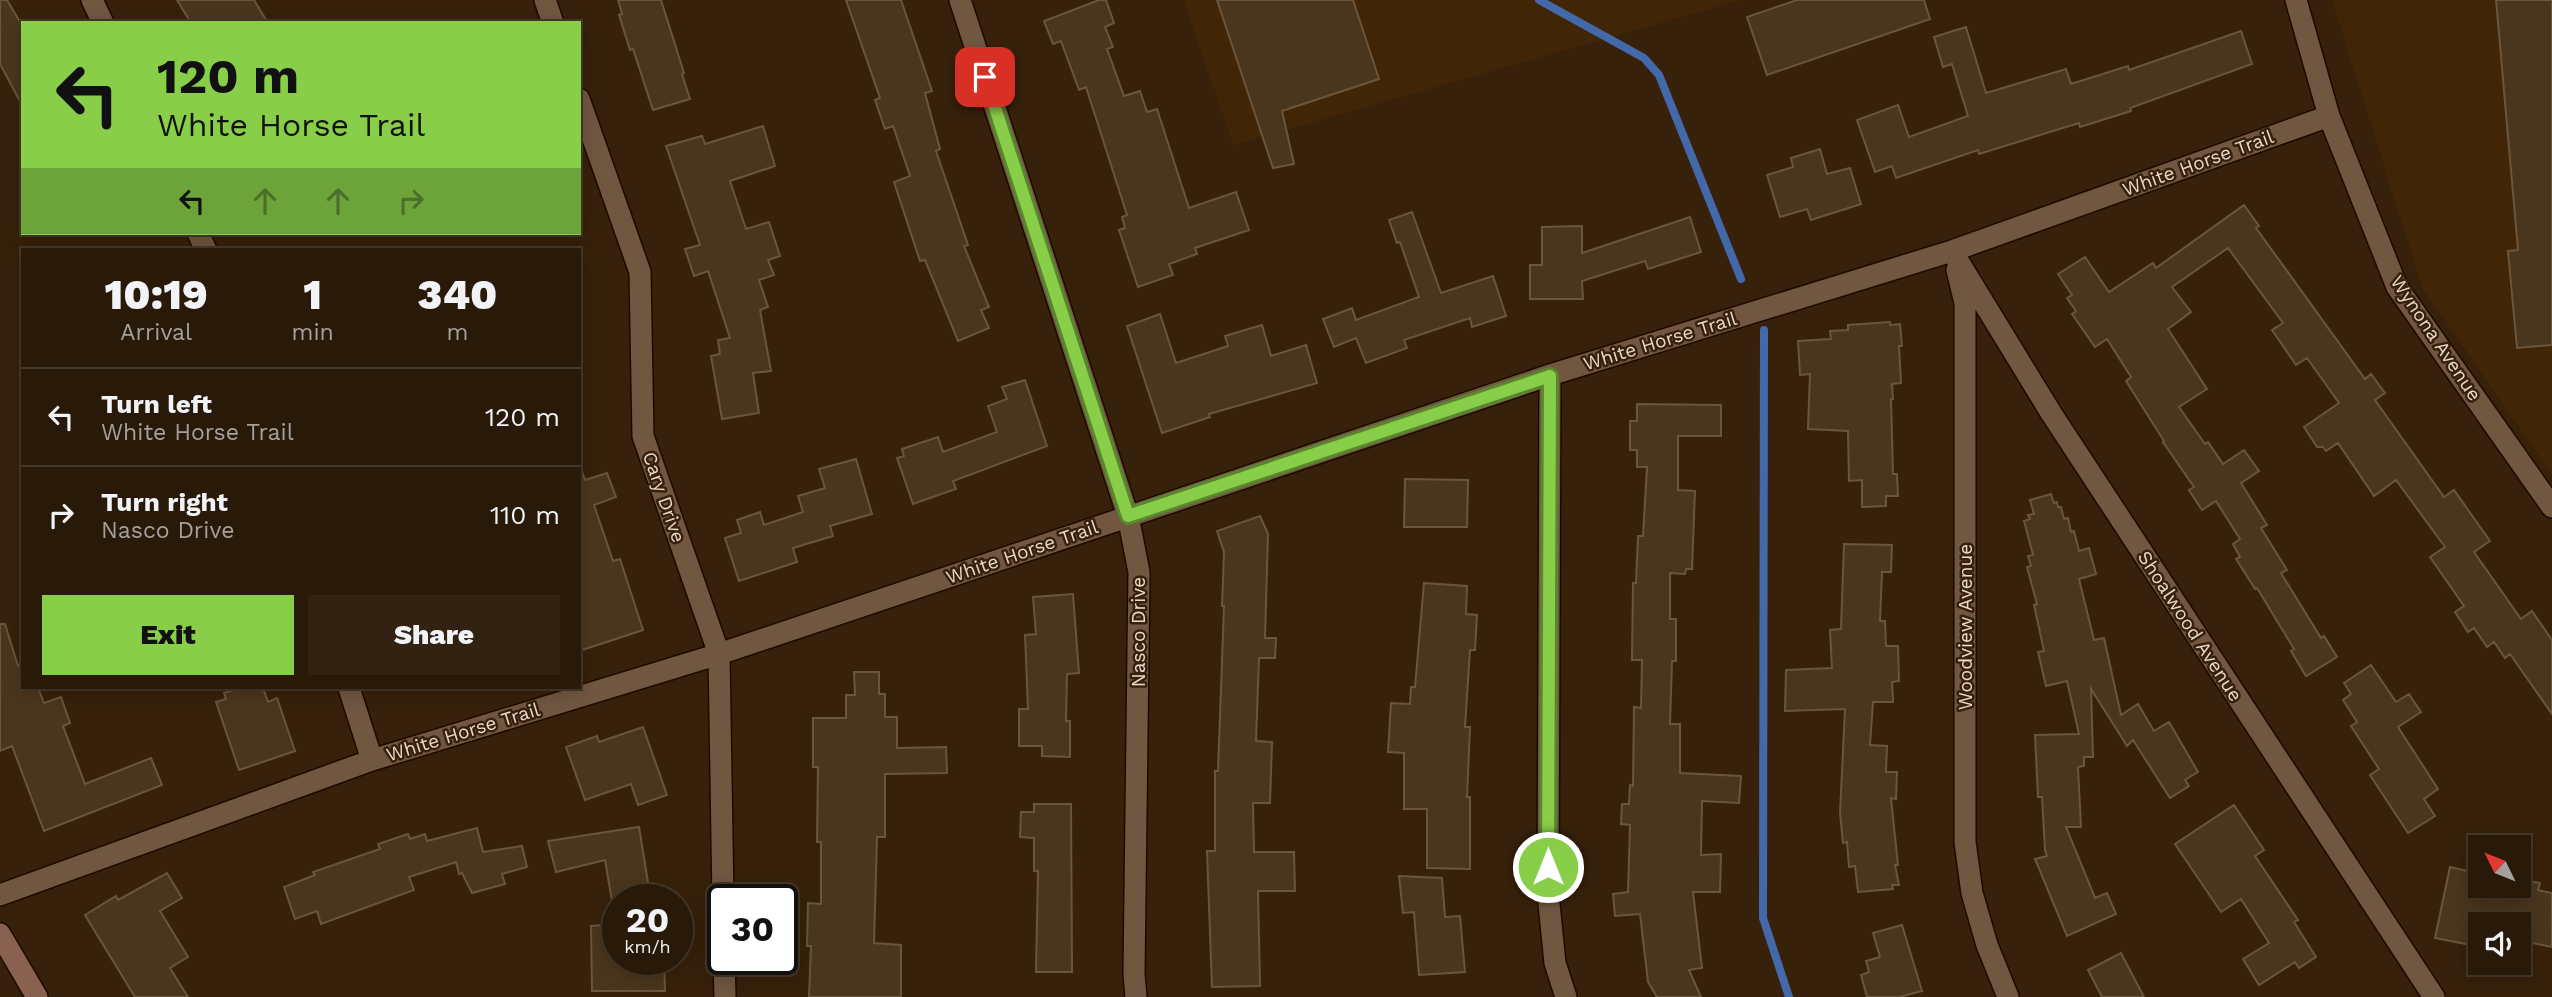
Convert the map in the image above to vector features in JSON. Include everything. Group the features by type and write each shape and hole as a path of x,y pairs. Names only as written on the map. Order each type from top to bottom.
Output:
{"street":[{"path":"92,0 102,21"},
{"path":"545,0 552,21"},
{"name":"Nasco Drive","path":"960,0 1128,516 1139,572 1134,974 1136,997"},
{"path":"2297,0 2329,116"},
{"name":"Cary Drive","path":"581,105 640,272 643,436 719,654 723,884"},
{"name":"White Horse Trail","path":"0,895 372,760 719,654 1550,376 1952,251 2329,116"},
{"name":"Wynona Avenue","path":"2329,116 2397,287 2552,507"},
{"name":"Woodview Avenue","path":"1952,251 1965,303 1965,842 1972,893 1987,945 2008,997"},
{"name":"Shoalwood Avenue","path":"1952,251 2051,413 2434,997"},
{"path":"1550,376 1548,894 1555,963 1566,997"},
{"path":"349,689 372,760"},
{"path":"0,934 37,997"},
{"path":"724,975 725,997"}],"shaded area":[{"path":"1184,0 1742,0 1233,145"},
{"path":"2332,0 2552,0 2552,475 2422,287"}],"building":[{"path":"0,0 7,0 21,24 21,103 0,64"},
{"path":"177,0 254,0 267,21 190,21"},
{"path":"618,0 661,0 690,99 653,110 633,49 630,50 619,15 622,14"},
{"path":"846,0 901,0 932,91 925,93 940,149 936,151 968,245 964,246 989,307 981,310 989,328 958,341 925,260 920,261 894,182 910,176 893,126 885,129 875,100 880,98"},
{"path":"1099,0 1106,0 1114,23 1105,27 1113,47 1107,49 1124,96 1140,91 1147,112 1157,109 1189,208 1236,192 1249,230 1195,248 1197,254 1169,264 1173,275 1138,287 1119,230 1125,228 1122,217 1127,215 1086,87 1079,90 1061,41 1053,44 1044,21"},
{"path":"1217,0 1353,0 1379,79 1282,111 1294,164 1273,168"},
{"path":"1797,0 1924,0 1930,19 1767,75 1747,17"},
{"path":"2496,0 2552,0 2552,345 2517,348 2508,251 2518,250"},
{"path":"1966,27 1986,93 2066,69 2071,84 2128,66 2129,70 2241,31 2252,64 2130,108 2131,111 2080,127 2079,123 1979,154 1978,150 1896,178 1892,166 1875,172 1857,120 1898,105 1909,137 1968,116 1952,64 1943,67 1934,37"},
{"path":"763,126 775,166 730,181 746,229 769,222 780,256 768,260 774,275 759,280 768,307 760,310 771,371 753,373 759,413 722,419 711,356 720,354 718,340 730,338 708,271 694,276 685,249 700,245 666,146 702,136 705,144"},
{"path":"1820,149 1827,174 1850,168 1861,204 1811,220 1807,209 1780,217 1767,175 1793,167 1791,158"},
{"path":"2244,205 2259,226 2256,228 2365,379 2371,374 2385,393 2375,400 2444,497 2454,490 2490,541 2474,552 2521,619 2532,611 2552,640 2552,714 2510,654 2505,658 2494,642 2487,647 2474,628 2468,632 2455,612 2464,606 2430,557 2445,547 2396,480 2374,496 2338,443 2326,451 2323,447 2317,447 2304,427 2339,403 2307,358 2296,365 2272,330 2283,323 2228,248 2172,287 2191,312 2168,329 2207,389 2179,407 2223,464 2244,450 2259,471 2241,483 2267,525 2261,528 2287,570 2281,573 2321,638 2324,636 2337,657 2306,676 2291,651 2294,649 2236,559 2240,557 2233,544 2240,539 2216,501 2202,510 2189,490 2194,487 2126,381 2131,377 2107,339 2095,347 2072,314 2076,311 2067,298 2072,295 2058,274 2085,257 2109,292 2153,263 2156,268"},
{"path":"1412,212 1441,293 1493,276 1506,316 1472,327 1470,318 1404,340 1407,348 1366,363 1356,338 1334,347 1323,319 1352,308 1356,320 1419,297 1400,242 1397,243 1389,220"},
{"path":"1690,217 1701,252 1648,269 1645,261 1582,281 1583,299 1530,299 1530,265 1542,265 1542,227 1582,226 1582,253"},
{"path":"1160,314 1176,363 1228,346 1225,336 1262,325 1271,356 1306,345 1317,383 1209,414 1210,417 1162,433 1127,326"},
{"path":"1890,322 1890,325 1900,324 1902,346 1899,346 1901,383 1892,384 1891,399 1893,474 1897,474 1898,496 1886,496 1886,506 1862,507 1862,480 1849,481 1848,431 1808,429 1810,374 1800,375 1798,341 1831,339 1830,331 1848,330 1848,325"},
{"path":"1025,380 1047,446 953,481 956,489 913,504 897,458 904,456 902,449 938,437 943,452 997,432 988,406 1007,399 1002,387"},
{"path":"1637,404 1721,405 1721,436 1678,436 1678,490 1695,491 1692,569 1686,569 1685,574 1670,573 1670,619 1676,619 1676,661 1672,661 1670,724 1680,724 1680,773 1741,776 1739,803 1702,801 1701,855 1721,854 1720,892 1693,892 1702,968 1689,970 1701,997 1657,997 1648,982 1640,914 1615,916 1613,894 1628,892 1630,825 1621,824 1622,804 1629,804 1630,785 1633,786 1634,707 1641,708 1642,660 1632,660 1633,583 1636,583 1638,536 1643,536 1647,467 1637,467 1637,450 1630,450 1630,421 1637,421"},
{"path":"856,459 872,514 830,526 833,536 793,548 797,562 739,581 725,538 741,533 737,520 760,512 764,525 803,512 798,496 825,488 819,469"},
{"path":"607,473 616,497 594,505 613,561 620,559 643,630 581,650 581,474 585,480"},
{"path":"1405,479 1468,480 1467,527 1404,527"},
{"path":"2051,494 2054,503 2057,502 2058,507 2061,507 2064,519 2068,518 2079,551 2089,548 2096,574 2079,579 2094,640 2104,638 2121,715 2138,704 2154,731 2169,722 2198,772 2185,780 2189,786 2170,798 2133,740 2127,746 2091,689 2093,757 2084,757 2084,766 2078,767 2081,827 2066,827 2095,898 2107,893 2116,914 2067,936 2035,859 2047,856 2042,797 2038,797 2035,735 2079,734 2067,681 2046,686 2038,652 2044,651 2034,605 2037,604 2027,567 2031,566 2028,556 2033,555 2024,521 2030,519 2028,515 2034,514 2030,500"},
{"path":"1260,516 1268,534 1265,638 1276,638 1275,658 1259,658 1256,741 1272,742 1270,803 1253,803 1254,852 1294,852 1295,891 1258,891 1260,986 1212,987 1207,851 1215,851 1215,771 1218,771 1224,606 1224,552 1217,531"},
{"path":"1844,544 1892,545 1891,572 1882,572 1880,621 1885,621 1886,646 1898,646 1899,681 1892,682 1893,702 1873,702 1870,745 1887,746 1886,772 1897,772 1896,799 1891,798 1898,865 1895,865 1899,885 1892,885 1893,889 1858,892 1855,866 1849,867 1847,842 1843,843 1840,813 1845,709 1785,711 1786,670 1832,668 1830,630 1841,629"},
{"path":"1424,583 1467,586 1466,614 1477,615 1475,650 1470,650 1465,727 1470,727 1467,797 1470,797 1470,869 1427,868 1427,809 1404,809 1404,753 1388,752 1391,703 1410,704 1411,687 1415,687"},
{"path":"1073,594 1079,673 1067,674 1066,721 1070,721 1070,757 1042,756 1042,746 1019,746 1019,709 1028,709 1025,635 1036,634 1033,597"},
{"path":"0,624 5,624 18,666 21,665 21,689 38,689 44,703 61,697 70,723 63,726 85,784 151,758 162,785 44,831 12,746 0,751"},
{"path":"2371,665 2396,702 2409,694 2421,712 2398,727 2438,789 2424,799 2435,816 2408,833 2370,775 2379,769 2351,726 2357,722 2343,700 2351,694 2344,683"},
{"path":"854,672 879,672 879,694 885,694 885,717 897,717 897,748 946,747 947,773 885,774 885,837 877,837 874,943 901,945 901,997 809,997 811,946 807,946 808,903 821,904 821,842 817,842 818,767 813,767 813,718 846,718 846,695 855,695"},
{"path":"237,689 263,689 268,702 277,698 295,751 239,770 216,702 226,699 224,693"},
{"path":"643,727 667,795 638,805 631,784 585,800 566,747 597,736 599,742"},
{"path":"1034,804 1071,804 1072,972 1036,972 1038,871 1034,871 1034,838 1020,837 1021,812 1034,812"},
{"path":"2234,805 2264,850 2255,856 2298,920 2294,922 2316,957 2299,968 2295,962 2259,985 2243,959 2269,943 2241,899 2221,912 2175,844"},
{"path":"639,827 648,884 609,884 605,860 556,872 548,841"},
{"path":"477,828 483,852 522,846 527,867 502,874 505,884 472,893 462,873 459,874 456,862 409,877 414,890 321,924 317,911 295,919 284,887 315,875 313,872 380,849 378,844 408,834 410,839 425,834 427,841"},
{"path":"2450,867 2468,871 2468,898 2531,898 2531,881 2540,883 2538,890 2552,893 2552,947 2531,943 2531,912 2468,912 2468,944 2435,938"},
{"path":"167,873 182,898 160,911 188,957 170,968 188,997 135,997 85,915 116,896 118,900"},
{"path":"1399,876 1442,878 1445,917 1460,916 1465,972 1419,975 1414,912 1403,913"},
{"path":"602,925 602,975 664,975 665,991 592,991 591,926"},
{"path":"1902,925 1922,991 1899,997 1867,997 1861,975 1869,972 1866,961 1880,957 1873,933"},
{"path":"2121,953 2144,997 2102,997 2088,970"}],"waterway":[{"path":"1539,0 1644,58 1659,75 1741,279"},
{"path":"1764,330 1763,918 1789,997"}],"route":[{"path":"985,77 1128,516 1550,376 1548,867"}]}
